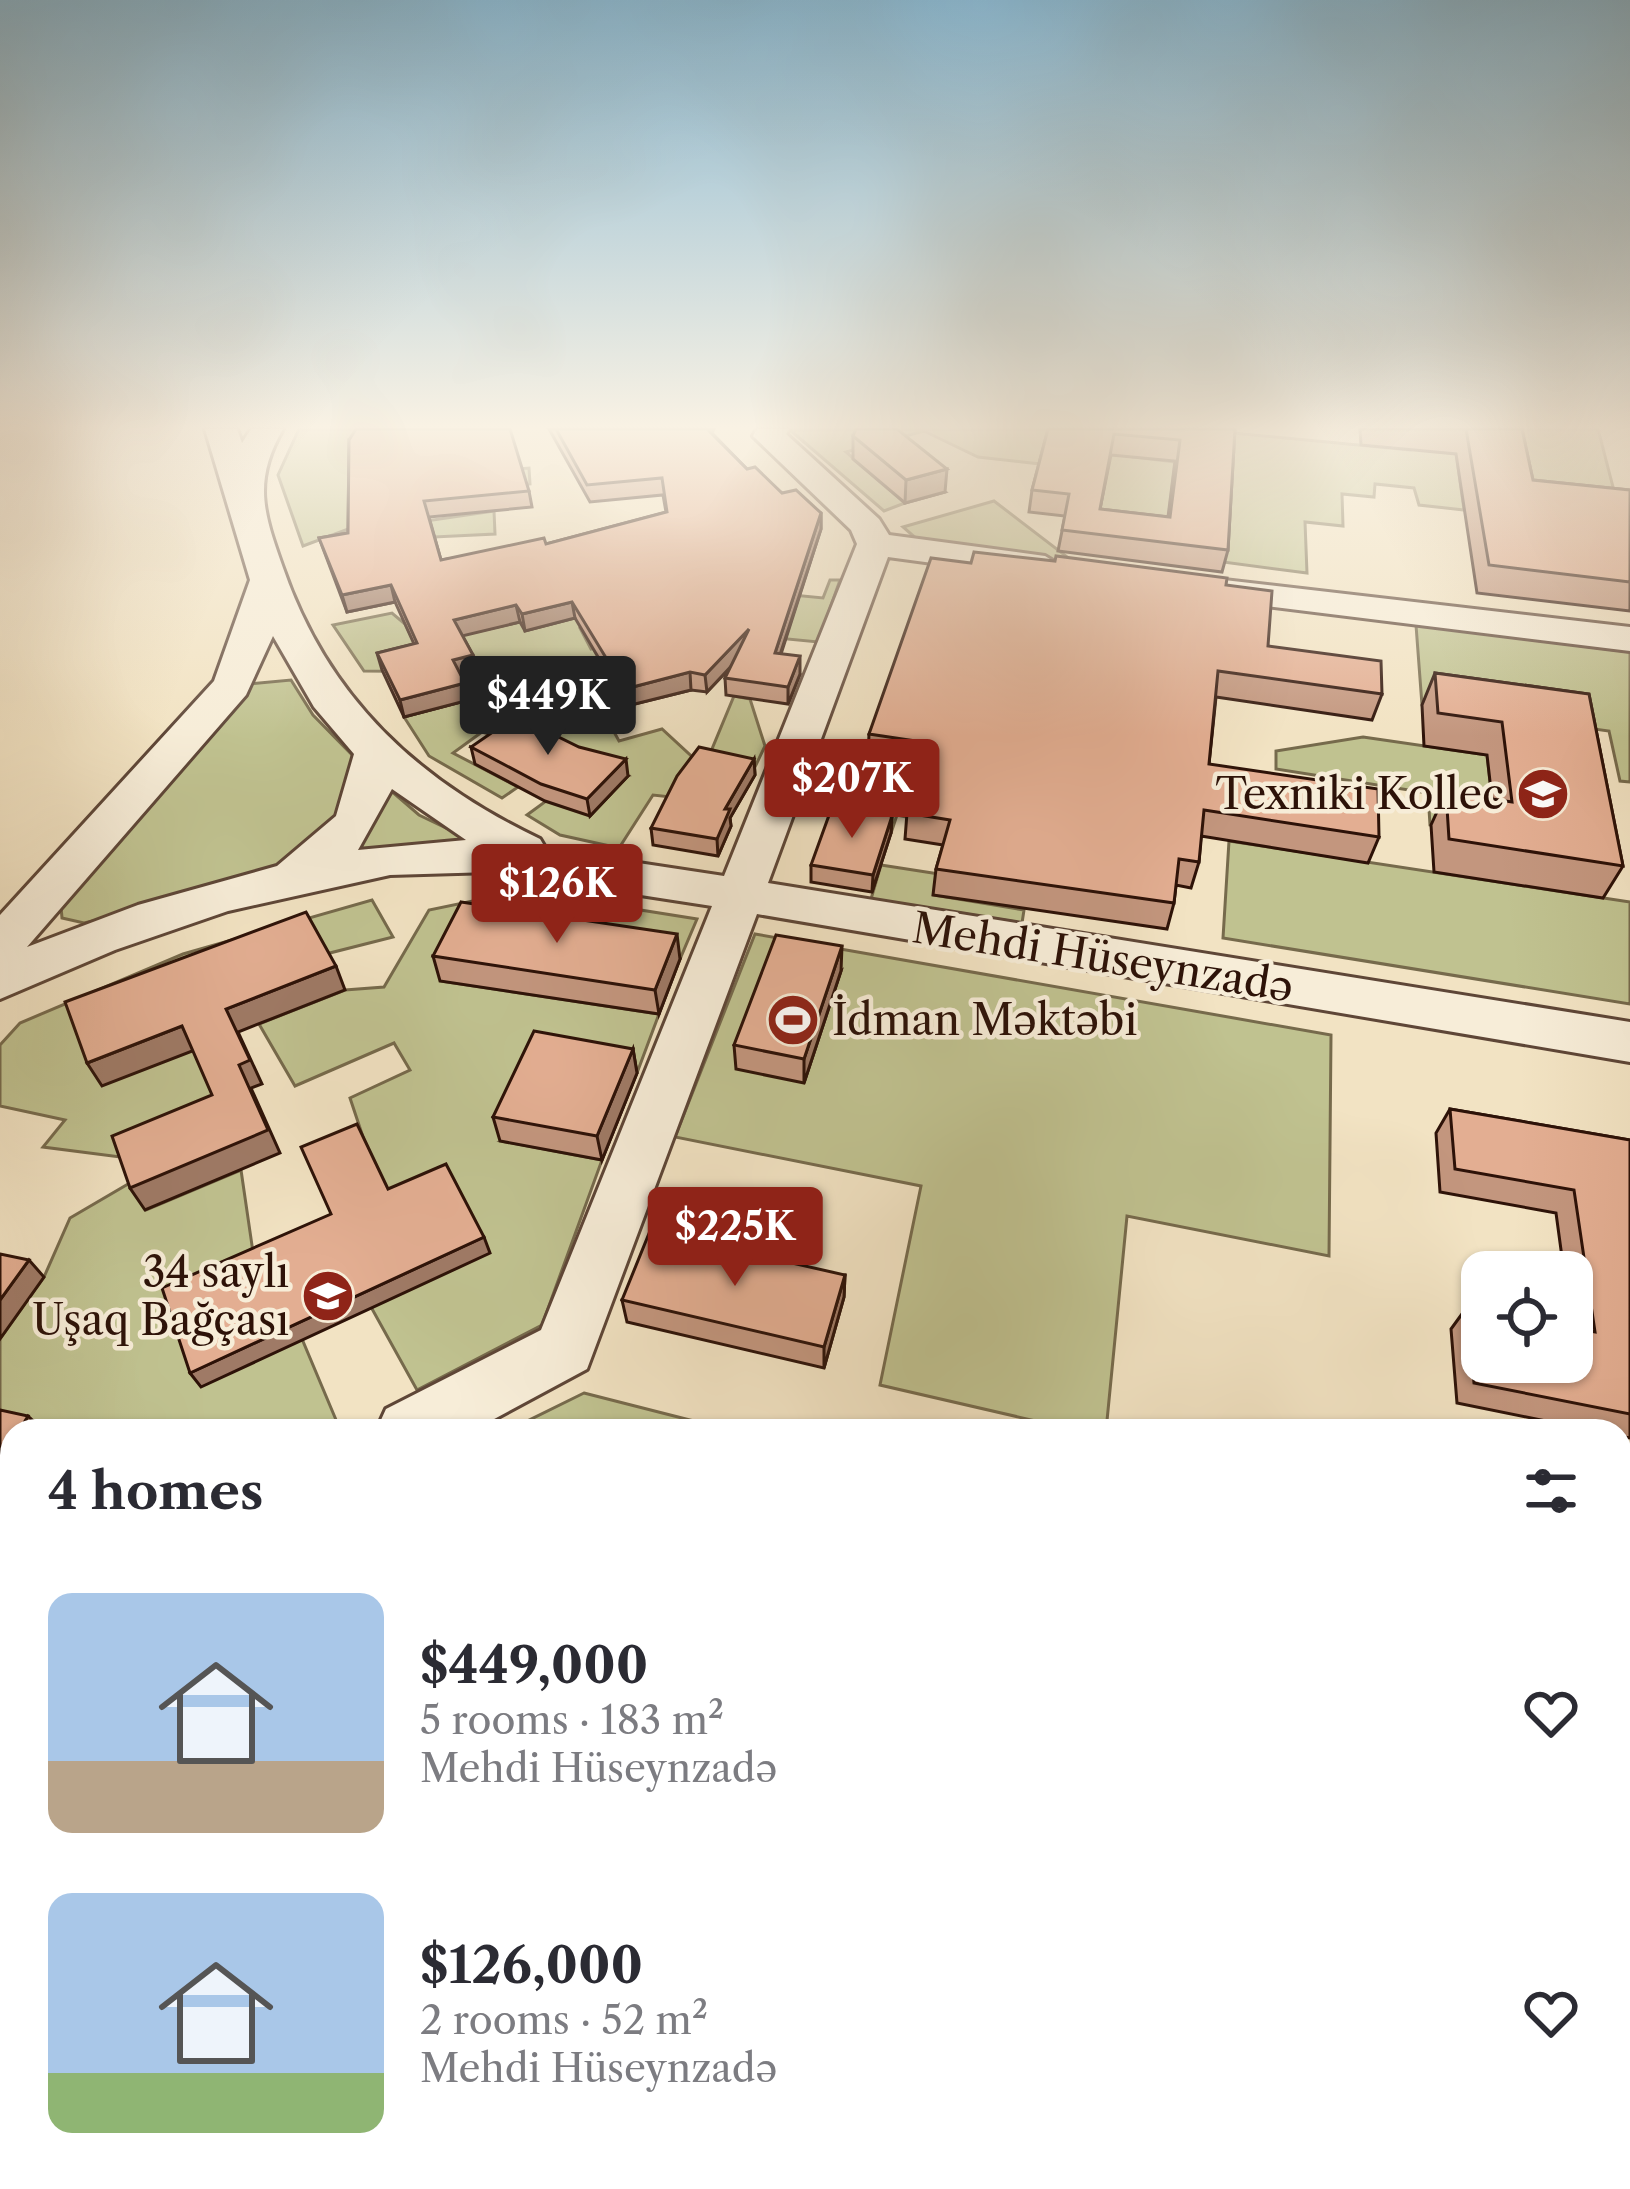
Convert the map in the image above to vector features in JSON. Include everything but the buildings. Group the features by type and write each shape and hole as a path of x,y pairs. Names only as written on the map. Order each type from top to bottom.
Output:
{"street":[{"path":"255,531 268,581 316,681 374,756 449,813 577,868"},
{"path":"432,1419 565,1349 875,544 869,531"},
{"path":"875,544 1084,573"},
{"path":"0,946 232,686 249,651 268,581"},
{"path":"1154,582 1630,639"},
{"path":"232,686 270,673 316,681"},
{"path":"238,895 328,855 368,802 374,788 374,756"},
{"path":"53,888 34,931 39,938 67,942 238,895 400,858 488,857 577,868"},
{"name":"Mehdi Hüseynzadə","path":"577,868 1630,1042"},
{"path":"0,981 118,931"}],"green space":[{"path":"298,531 343,531 303,546"},
{"path":"428,531 495,531 495,534 434,537"},
{"path":"908,531 1033,531 1079,566 927,548"},
{"path":"1115,531 1167,531 1163,562"},
{"path":"1225,531 1305,531 1307,573 1223,562"},
{"path":"830,580 840,580 818,642 756,636 793,595 823,598"},
{"path":"621,604 580,628 591,649 640,639 653,661 585,679 619,741 662,729 700,764 680,798 653,795 619,848 560,835 527,815 546,801 627,776 482,732 453,753 518,787 502,798 429,756 404,717 468,700 457,677 477,672 364,671 333,625 392,613 405,624 416,646 460,612"},
{"path":"1416,625 1630,652 1630,782 1620,781 1609,731 1422,705"},
{"path":"291,680 313,715 362,765 362,786 313,856 154,907 84,923 62,918 60,896 249,684"},
{"path":"734,696 750,699 765,746 755,767 707,761"},
{"path":"1363,737 1487,755 1496,835 1430,825 1428,793 1276,769 1276,751"},
{"path":"868,760 927,769 916,819 897,815 891,833 827,823 842,783 859,785"},
{"path":"389,789 419,815 475,842 413,844 345,857"},
{"path":"1229,841 1630,902 1630,1004 1223,938"},
{"path":"881,865 939,874 934,895 1024,910 1022,923 871,899"},
{"path":"521,891 697,919 680,959 468,928 441,981 659,1014 637,1073 501,1141 602,1160 542,1325 417,1390 330,1233 331,1212 364,1140 350,1098 410,1070 394,1043 295,1086 259,1024 345,990 384,987 429,910"},
{"path":"372,900 393,937 326,954 194,1050 217,1101 128,1158 43,1147 65,1120 0,1106 0,1045 20,1023 183,954"},
{"path":"755,934 1331,1035 1329,1256 1127,1216 1107,1419 1027,1419 880,1385 921,1186 675,1137"},
{"path":"241,1170 255,1266 302,1339 336,1419 0,1419 0,1339 44,1277 70,1218 135,1180 146,1210"},
{"path":"584,1393 686,1419 531,1419"}],"place":[{"name":"Texniki Kollec","path":"1543,794"},
{"name":"İdman Məktəbi","path":"793,1020"},
{"name":"34 saylı Uşaq Bağçası","path":"328,1296"}]}
